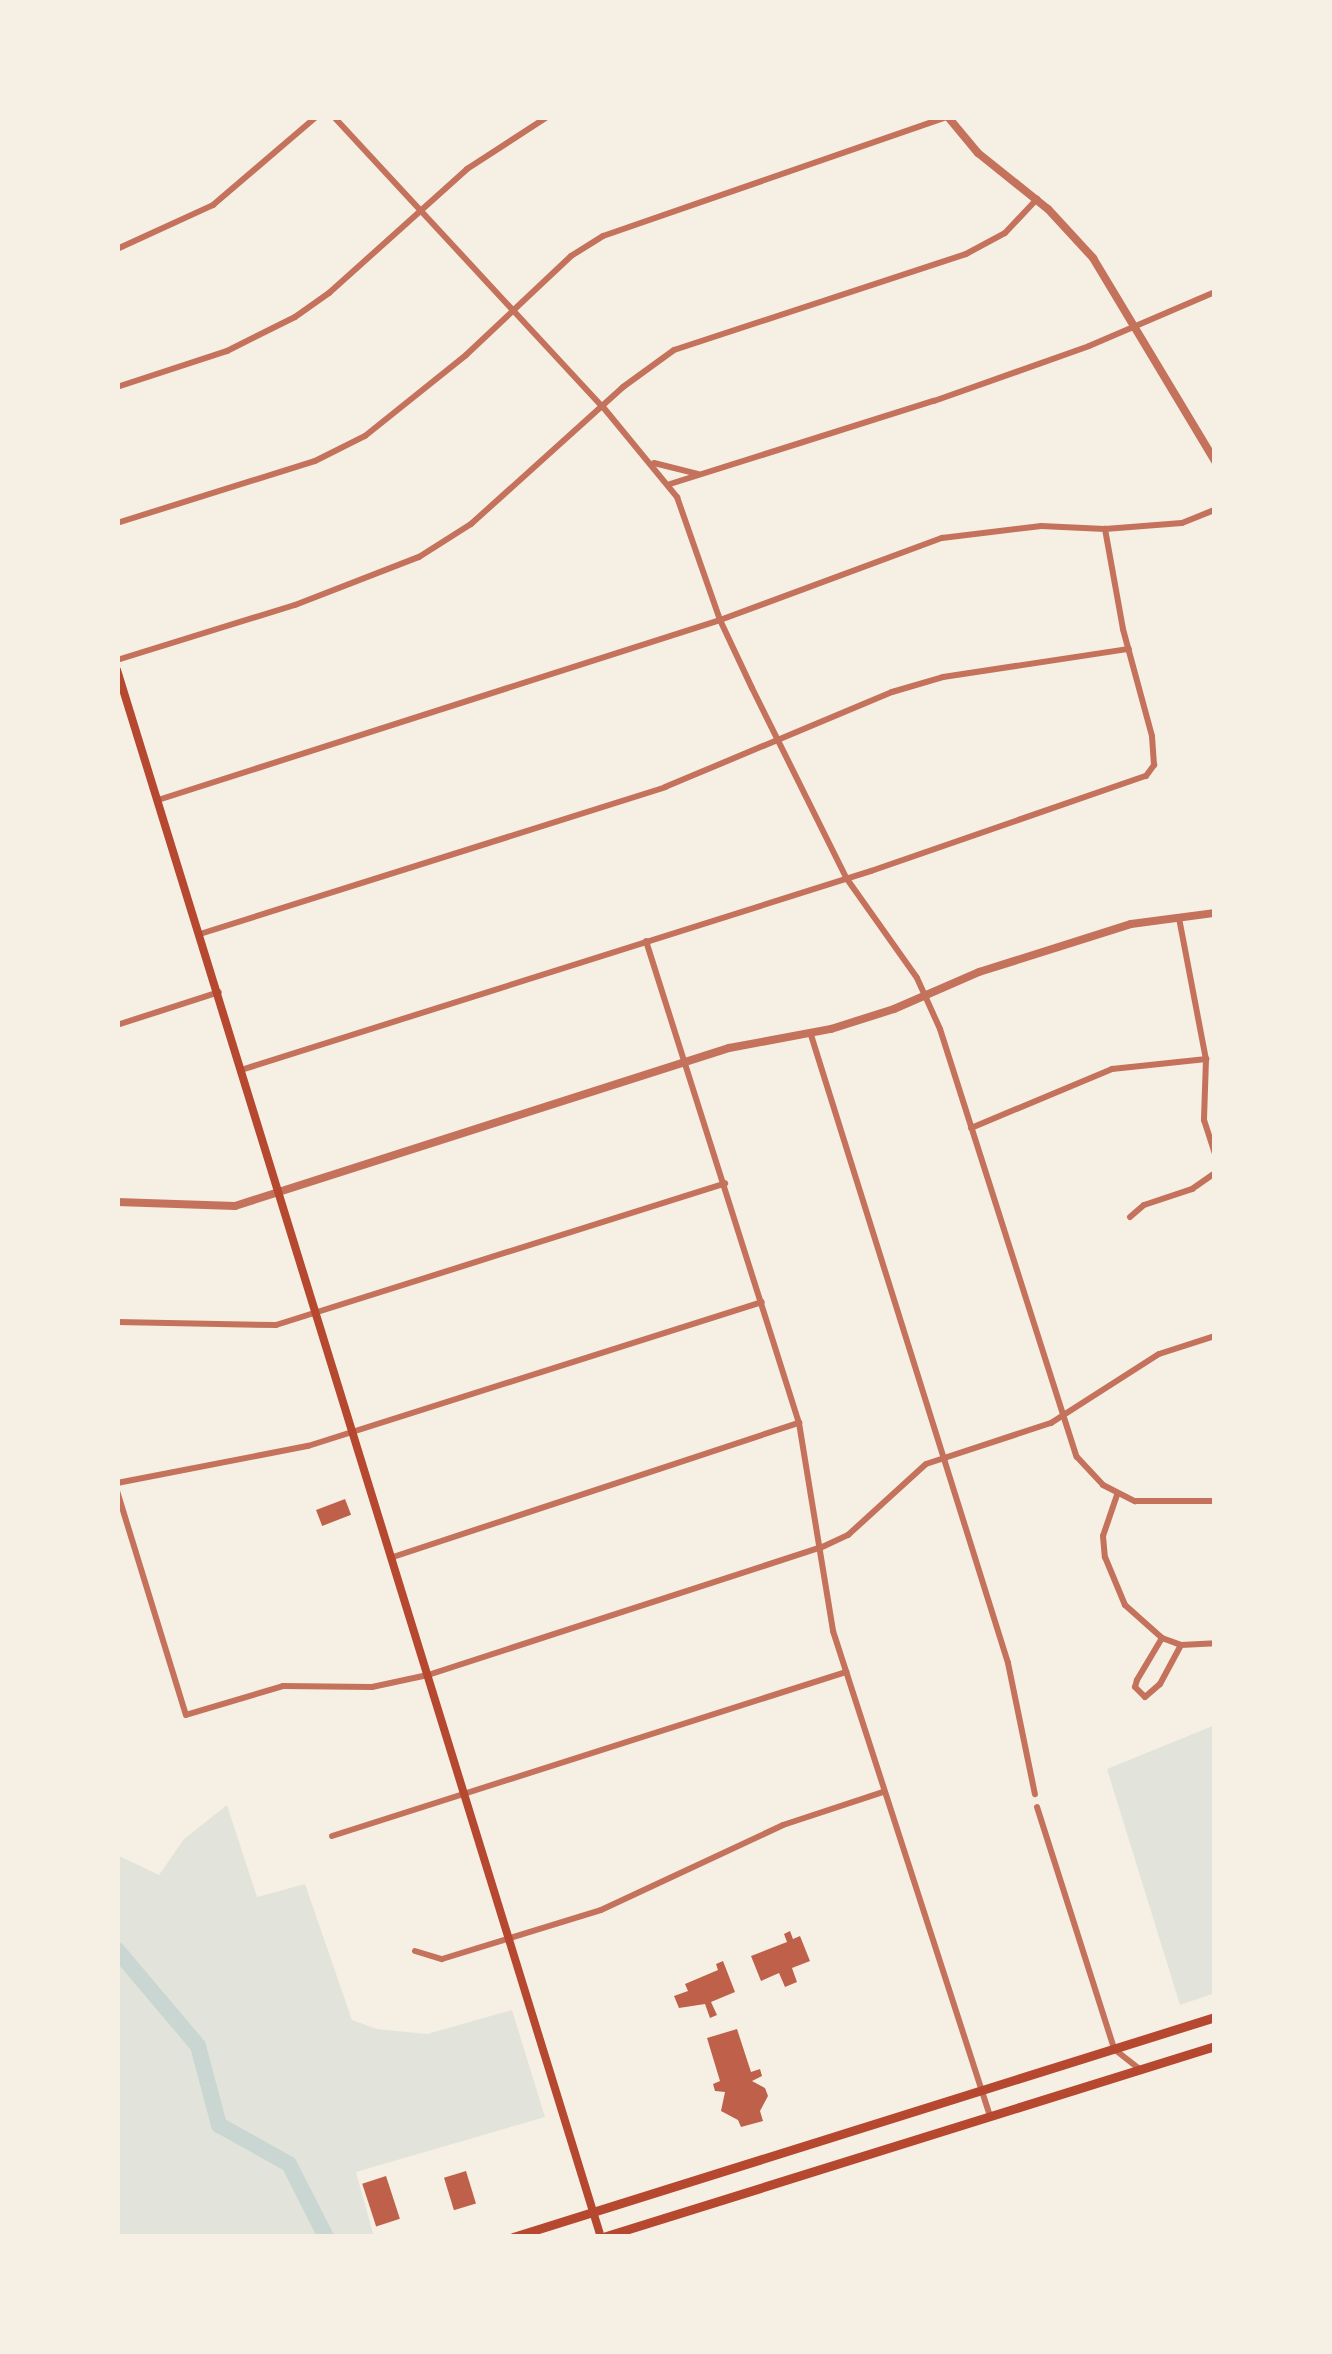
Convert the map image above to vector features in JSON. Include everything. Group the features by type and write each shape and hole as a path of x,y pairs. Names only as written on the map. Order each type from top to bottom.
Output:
{"main road":[{"path":"117,670 602,2237 1215,2046"},
{"path":"513,2237 1215,2018"}],"street":[{"path":"117,249 181,223 232,192 316,117"},
{"path":"334,117 669,484 720,620 779,743 848,879 926,994 1077,1456 1117,1495 1151,1504 1215,1501"},
{"path":"117,387 227,351 275,328 329,293 501,142 547,117"},
{"path":"117,523 340,450 420,395 572,256 628,224 938,124 947,117 978,153 1037,199 1094,258 1215,461"},
{"path":"117,660 295,605 418,557 471,524 674,350 965,254 1005,233 1037,199"},
{"path":"669,484 934,401 1136,327 1215,292"},
{"path":"654,463 702,474"},
{"path":"158,800 720,620 942,538 1041,526 1105,529 1182,523 1215,510"},
{"path":"241,1070 848,879 1146,776 1154,765 1152,736 1105,529"},
{"path":"200,934 665,787 779,743 841,712 943,677 1129,650"},
{"path":"117,1202 211,1208 278,1194 686,1062 762,1040 811,1035 979,972 1131,924 1215,913"},
{"path":"1179,918 1206,1058 1204,1120 1215,1153"},
{"path":"646,940 800,1423 845,1672 990,2116"},
{"path":"117,1025 219,992"},
{"path":"811,1035 1008,1663 1034,1794"},
{"path":"970,1128 1112,1069 1206,1058"},
{"path":"1130,1217 1144,1204 1192,1189 1215,1174"},
{"path":"117,1322 277,1325 724,1183"},
{"path":"762,1302 353,1434 117,1487 186,1715 283,1686 372,1687 428,1675 820,1548 848,1534 912,1473 1062,1418 1159,1354 1215,1336"},
{"path":"393,1557 800,1423"},
{"path":"1117,1495 1103,1536 1105,1557 1125,1605 1162,1638 1181,1645 1215,1643"},
{"path":"1162,1638 1137,1680 1136,1687 1145,1697 1153,1694 1181,1645"},
{"path":"332,1836 845,1672"},
{"path":"415,1952 442,1959 601,1910 783,1826 884,1792"},
{"path":"1037,1807 1114,2049 1140,2069"}],"shaded area":[{"path":"1215,1725 1215,1993 1180,2005 1107,1769"},
{"path":"227,1805 257,1897 305,1884 352,2020 377,2029 427,2034 512,2010 545,2117 356,2172 374,2237 117,2237 117,1855 159,1875 184,1839"}],"building":[{"path":"345,1499 351,1515 322,1526 316,1510"},
{"path":"790,1931 793,1939 800,1936 810,1961 792,1968 797,1982 785,1987 779,1973 761,1981 751,1956 787,1942 784,1934"},
{"path":"723,1961 735,1992 711,2002 717,2015 710,2018 705,2004 679,2008 674,1996 688,1991 685,1984 718,1970 716,1964"},
{"path":"737,2029 751,2072 760,2069 762,2076 752,2081 765,2088 768,2096 760,2111 763,2121 741,2127 721,2111 725,2092 715,2091 713,2084 720,2081 707,2038"},
{"path":"466,2171 476,2204 454,2210 444,2178"},
{"path":"386,2176 400,2219 376,2227 362,2184"}],"waterway":[{"path":"1215,778 1215,829"},
{"path":"117,1950 198,2046 219,2125 289,2164 326,2237"}]}
